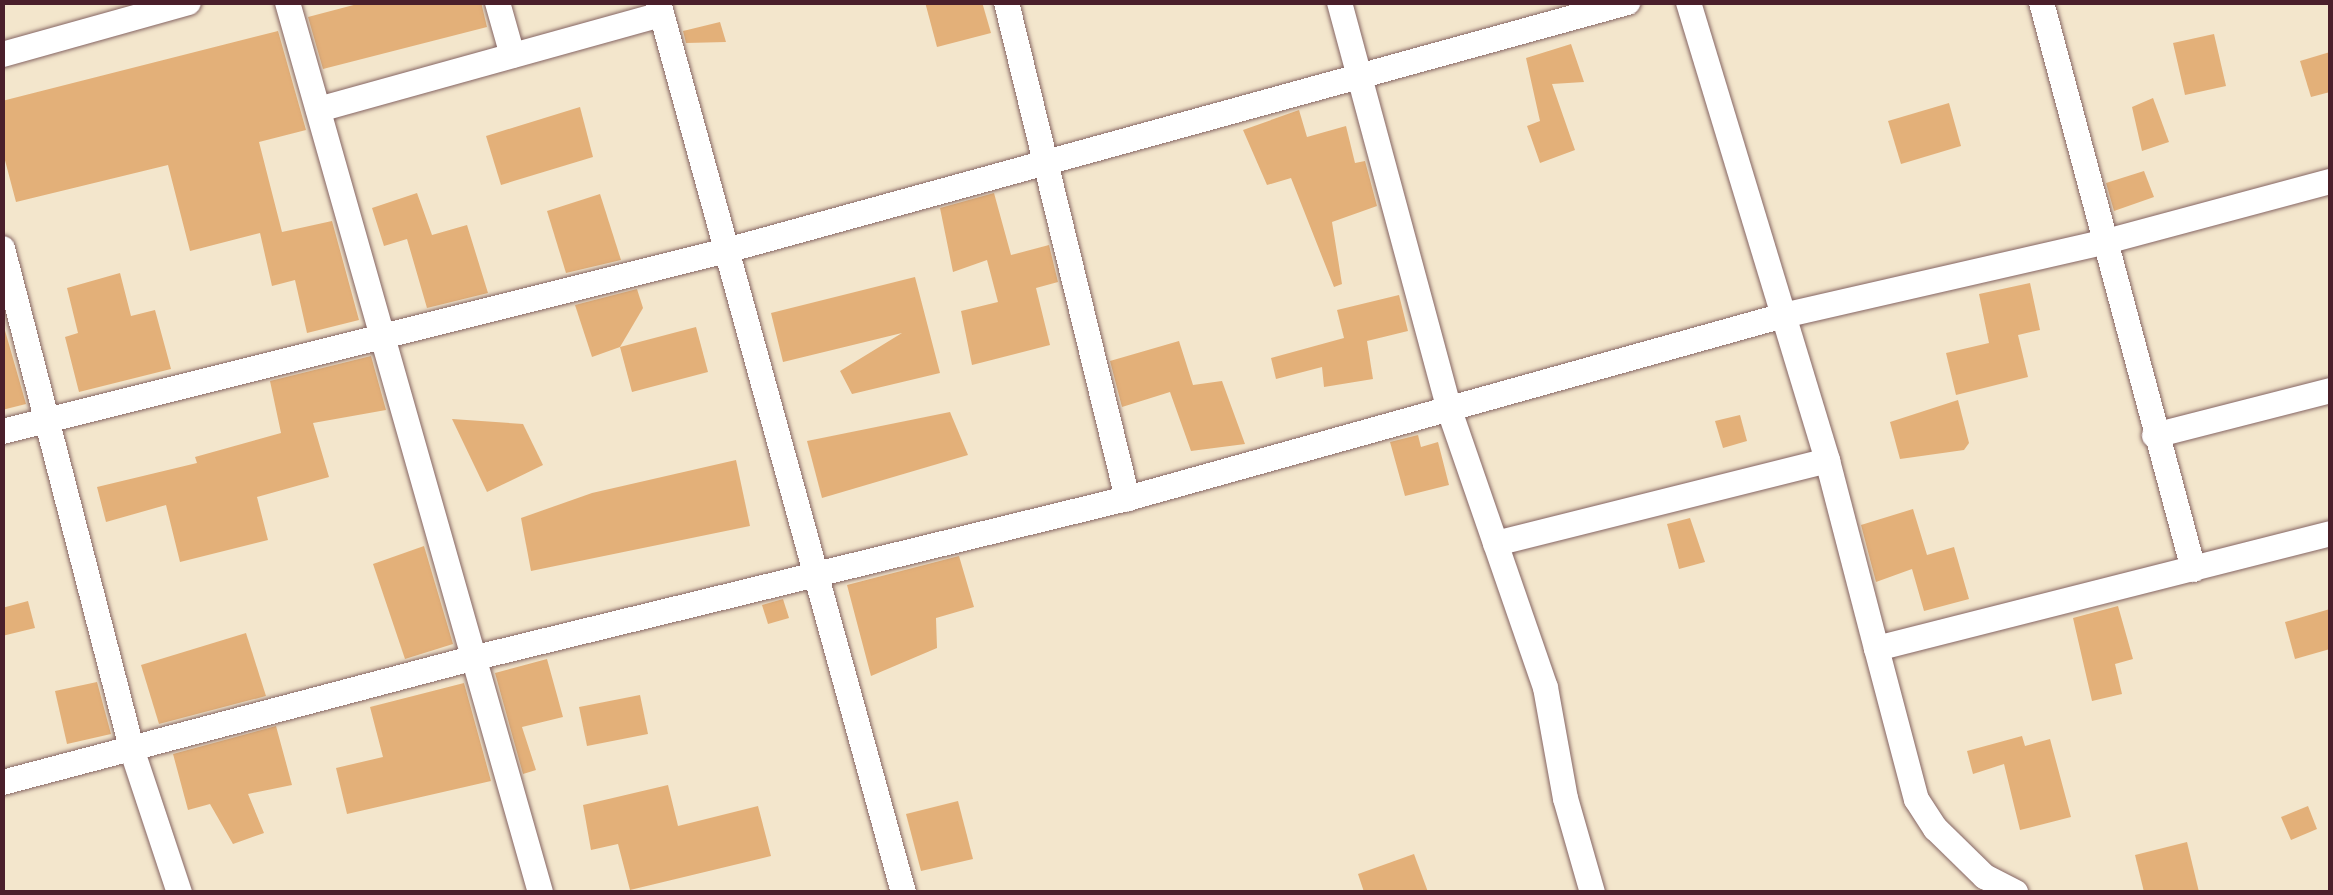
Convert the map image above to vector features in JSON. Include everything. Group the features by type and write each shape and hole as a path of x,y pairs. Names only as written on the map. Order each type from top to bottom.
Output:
{"street":[{"path":"2,54 188,2"},
{"path":"287,2 540,892"},
{"path":"497,2 512,55"},
{"path":"1006,2 1127,498"},
{"path":"1339,2 1450,410 1545,687 1565,798 1592,892"},
{"path":"2,430 726,250 1627,2"},
{"path":"1688,2 1827,460 1916,799 1935,828 1984,876 2015,892"},
{"path":"2041,2 2102,242 2193,569"},
{"path":"318,109 512,55 659,8 903,892"},
{"path":"2,782 476,657 1127,498 1784,316 2102,242 2330,181"},
{"path":"2,248 132,750 179,892"},
{"path":"2154,435 2330,390"},
{"path":"1495,543 1827,460"},
{"path":"1876,648 2330,532"}],"building":[{"path":"365,2 481,2 487,27 323,69 308,17"},
{"path":"925,2 982,2 991,33 937,47"},
{"path":"720,22 726,42 686,43 683,31"},
{"path":"278,31 306,130 259,142 282,232 332,221 359,320 307,333 295,280 272,286 260,233 190,251 168,165 16,202 2,149 2,101"},
{"path":"2214,34 2226,86 2185,95 2173,43"},
{"path":"1571,44 1584,82 1552,84 1575,150 1540,163 1527,126 1540,121 1526,58"},
{"path":"2330,52 2330,92 2311,97 2300,61"},
{"path":"2153,98 2169,142 2142,151 2132,107"},
{"path":"1949,103 1961,146 1901,164 1888,121"},
{"path":"580,107 593,157 501,185 486,136"},
{"path":"1299,110 1307,137 1346,126 1355,163 1365,161 1377,206 1332,222 1342,284 1334,287 1291,178 1267,185 1243,130"},
{"path":"2144,171 2154,197 2114,211 2106,183"},
{"path":"417,193 432,235 467,225 488,293 427,308 407,239 384,246 372,208"},
{"path":"994,193 1011,255 1049,245 1058,282 1036,288 1050,345 972,365 961,311 998,302 987,260 953,272 940,208"},
{"path":"600,194 621,260 566,273 547,211"},
{"path":"120,273 131,316 155,310 171,369 79,392 65,337 78,333 67,288"},
{"path":"915,277 940,373 852,394 840,371 902,333 783,362 771,313"},
{"path":"2030,283 2040,330 2018,335 2028,377 1956,395 1946,353 1989,343 1979,294"},
{"path":"637,289 643,308 620,347 592,357 575,305"},
{"path":"1399,295 1408,331 1367,341 1373,379 1324,387 1322,367 1276,379 1271,358 1344,338 1337,310"},
{"path":"2,320 26,404 2,410"},
{"path":"696,327 708,372 632,392 620,347"},
{"path":"1179,341 1193,385 1222,381 1245,444 1191,451 1170,392 1122,407 1110,361"},
{"path":"371,356 386,410 313,423 329,477 257,497 268,540 180,562 166,505 106,522 97,487 197,463 195,457 281,433 270,381"},
{"path":"1958,400 1969,443 1964,450 1900,459 1890,422"},
{"path":"950,412 968,455 822,498 807,441"},
{"path":"1740,415 1747,441 1723,448 1715,421"},
{"path":"452,419 523,424 543,465 487,492"},
{"path":"1418,435 1421,447 1438,442 1449,485 1405,496 1390,442"},
{"path":"736,460 750,526 531,571 521,518 592,493"},
{"path":"1913,509 1927,555 1954,547 1969,599 1924,611 1912,569 1876,582 1861,525"},
{"path":"1690,518 1705,562 1679,569 1667,524"},
{"path":"424,546 453,644 405,659 373,564"},
{"path":"959,556 974,607 936,618 937,648 871,676 847,585"},
{"path":"783,599 789,618 768,624 762,605"},
{"path":"28,601 35,628 2,636 2,608"},
{"path":"2118,606 2133,659 2115,664 2122,694 2092,701 2073,618"},
{"path":"2330,609 2330,649 2295,659 2285,622"},
{"path":"246,633 266,696 159,724 141,665"},
{"path":"547,659 563,717 522,727 536,770 523,774 495,673"},
{"path":"97,682 111,734 67,744 55,691"},
{"path":"464,683 491,781 347,814 336,768 383,757 370,707"},
{"path":"640,695 648,734 587,746 579,707"},
{"path":"276,726 292,785 248,794 264,833 233,844 210,804 188,810 173,754"},
{"path":"2022,736 2025,746 2050,739 2071,817 2020,830 2004,764 1973,774 1967,751"},
{"path":"668,785 678,826 758,806 771,856 630,890 618,844 591,850 583,805"},
{"path":"958,801 973,859 921,871 906,814"},
{"path":"2308,806 2317,829 2291,840 2281,817"},
{"path":"2187,842 2199,892 2144,892 2135,855"},
{"path":"1414,854 1428,892 1364,892 1358,874"}]}
